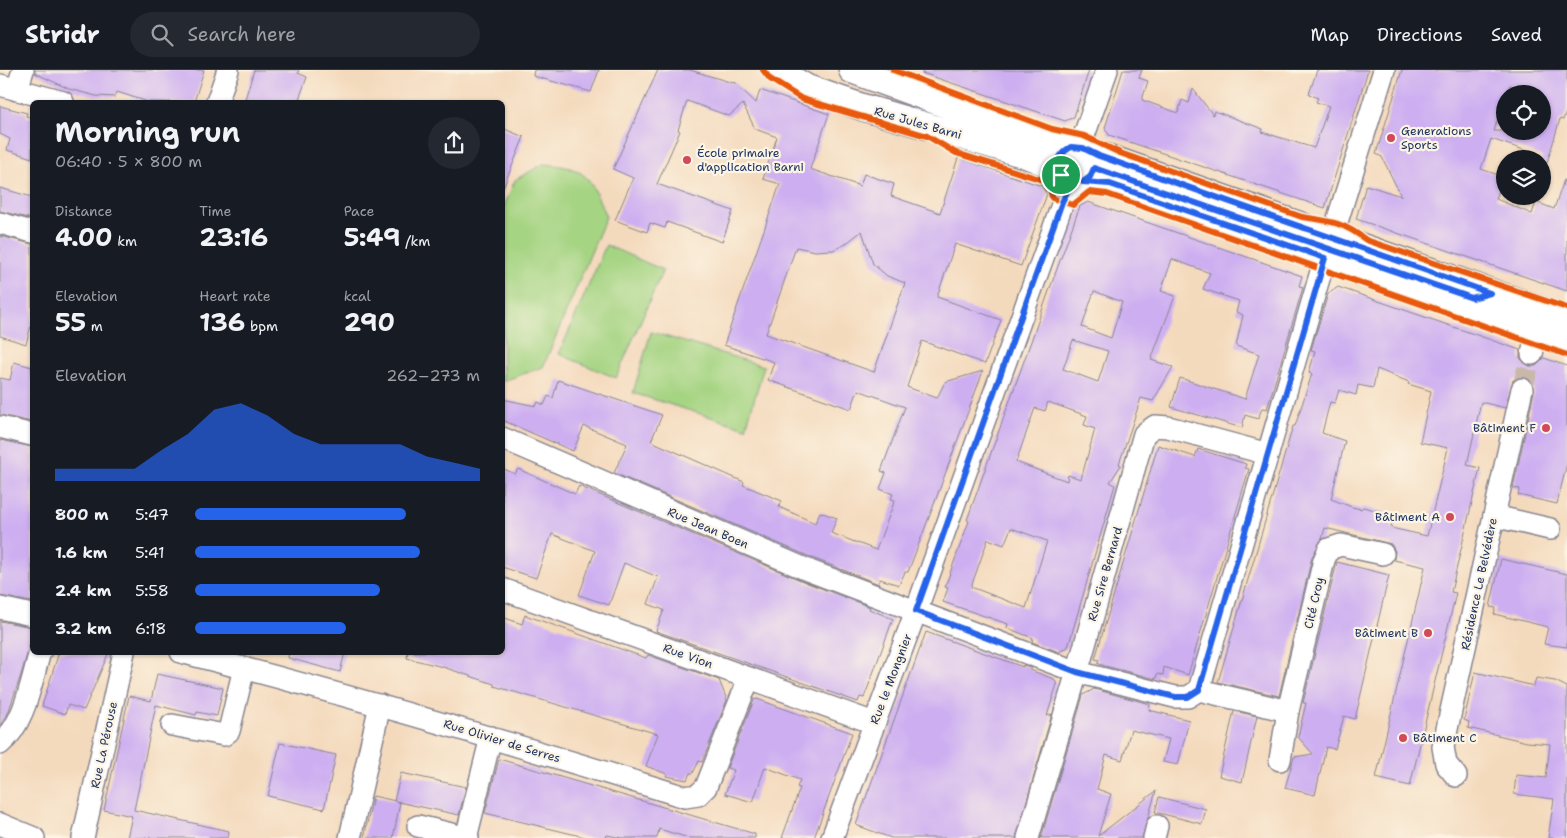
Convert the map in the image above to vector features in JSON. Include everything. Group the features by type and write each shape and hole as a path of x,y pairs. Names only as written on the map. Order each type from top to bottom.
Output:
{"main road":[{"name":"Rue Jules Barni","path":"776,70 807,88 853,104 1026,155 1046,163 1076,163"},
{"name":"Rue Jules Barni","path":"852,70 1047,142 1110,184 1329,248 1480,301 1567,319"},
{"name":"Rue Jules Barni","path":"1480,301 1534,343 1567,341"}],"street":[{"path":"218,100 228,70"},
{"path":"790,70 879,104 958,121 1567,330"},
{"name":"Rue le Mongnier","path":"836,837 874,723 916,611 1076,163 1107,70"},
{"path":"1288,711 1199,690 1329,248 1384,70"},
{"path":"14,82 58,100"},
{"path":"0,223 30,231"},
{"name":"Résidence Le Belvédère","path":"1456,776 1446,764 1443,747 1522,389"},
{"name":"Rue Sire Bernard","path":"1028,838 1144,434 1155,426 1168,427 1268,454"},
{"path":"0,427 30,434"},
{"name":"Rue Jean Boen","path":"505,439 801,568 1077,672 1175,697 1188,697 1199,690"},
{"path":"1494,516 1550,529"},
{"name":"Cité Croy","path":"1280,760 1288,711 1324,560 1329,549 1341,545 1383,554"},
{"name":"Rue Vion","path":"505,590 874,723"},
{"path":"0,608 30,615"},
{"path":"0,744 7,739 20,716 39,655"},
{"name":"Rue La Pérouse","path":"83,838 123,655"},
{"name":"Rue Olivier de Serres","path":"193,655 491,737 685,797 698,795 706,787 749,678"},
{"path":"172,725 224,735 229,731 244,668"},
{"path":"350,838 380,705"},
{"path":"418,826 467,838 491,737"},
{"path":"0,824 34,838"}],"green space":[{"path":"543,164 570,168 586,177 596,193 606,217 543,367 505,380 505,204 515,180"},
{"path":"606,245 663,270 616,378 559,354"},
{"path":"651,332 764,366 746,428 633,393"}],"building":[{"path":"35,70 204,70 195,100 142,100 117,92 115,97 96,96 69,89 35,73"},
{"path":"254,70 299,70 298,73 307,77 299,100 245,100"},
{"path":"534,70 599,70 591,92 533,76"},
{"path":"658,70 690,70 734,82 756,103 760,90 829,114 810,169 860,186 864,174 894,184 891,196 940,213 958,158 1042,186 1047,194 1021,266 955,244 937,297 1001,320 985,364 922,341 907,387 937,398 945,382 983,371 908,572 905,572 899,585 880,579 879,584 815,559 614,473 627,444 584,426 573,451 505,421 505,400 536,406 538,402 544,405 548,396 553,398 558,380 662,415 651,441 744,482 743,485 782,501 779,507 815,523 820,512 837,518 831,533 876,550 895,500 891,499 893,494 880,489 886,473 881,471 905,407 858,390 851,409 768,380 774,362 724,345 780,184 763,179 777,137 755,129 743,104 729,116 687,101 678,130 680,131 657,184 733,211 722,242 667,222 665,228 650,223 647,232 615,220 633,178 613,169","holes":["862,231 873,264 887,276 905,283 874,372 766,334 796,247 815,251 833,250 844,245"]},
{"path":"922,70 1089,70 1074,117 1065,121 922,73"},
{"path":"1123,70 1142,70 1139,78 1148,81 1142,100 1178,113 1182,100 1189,103 1193,89 1213,115 1214,111 1263,129 1262,132 1314,148 1329,106 1316,102 1318,98 1309,94 1317,70 1368,70 1325,208 1109,135 1105,128"},
{"path":"1402,70 1567,70 1567,109 1563,120 1560,119 1551,150 1524,150 1491,139 1481,169 1496,174 1496,205 1510,205 1532,214 1535,205 1544,205 1554,209 1564,180 1567,180 1567,291 1356,219 1366,185 1401,196 1382,157 1376,154"},
{"path":"0,106 27,113 26,116 30,117 30,157 7,150 10,139 0,134"},
{"path":"505,129 524,137 505,183"},
{"path":"0,188 30,196 30,218 0,211"},
{"path":"1088,202 1302,276 1299,286 1303,287 1267,409 1262,408 1258,419 1245,415 1242,428 1171,407 1180,378 1245,399 1259,354 1236,346 1243,315 1236,312 1239,301 1203,289 1210,273 1172,259 1161,291 1175,296 1151,360 1173,367 1153,401 1141,398 1119,464 1121,465 1110,482 1115,485 1068,647 1059,652 1032,642 1033,638 1007,628 1008,624 943,602 948,588 945,587 969,521 967,520 1080,206","holes":["1094,291 1122,302 1111,338 1082,327","1073,340 1108,351 1098,382 1063,369","1048,402 1087,416 1084,425 1095,429 1081,479 1068,475 1067,481 1016,462 1035,408 1045,411","1011,528 1047,541 1026,608 971,587 988,539 1004,545"]},
{"path":"0,236 30,244 30,329 26,344 0,336"},
{"path":"1338,287 1520,350 1520,358 1529,366 1536,366 1544,358 1567,366 1567,463 1557,504 1518,495 1520,489 1513,488 1534,392 1531,380 1524,377 1513,380 1505,408 1481,402 1467,465 1480,468 1451,592 1456,593 1410,786 1376,778 1425,567 1394,560 1395,551 1391,544 1325,528 1322,539 1312,557 1279,696 1218,682 1293,426 1295,426 1312,374 1309,373 1315,351 1311,350 1328,294","holes":["1377,369 1409,382 1408,384 1431,391 1420,442 1448,448 1427,536 1391,528 1393,517 1384,515 1383,512 1363,507 1361,509 1352,507 1331,499 1345,441 1322,433 1330,402 1335,403 1339,390 1356,395 1358,385 1373,388"]},
{"path":"14,362 30,366 30,422 0,415 0,378 10,380"},
{"path":"0,440 30,447 30,602 0,596"},
{"path":"1158,445 1195,457 1198,449 1246,464 1245,468 1249,469 1188,675 1164,667 1163,675 1157,674 1156,679 1105,666 1097,663 1099,660 1095,659"},
{"path":"505,469 515,474 518,469 575,494 579,486 805,582 870,607 869,609 893,619 864,698 860,697 858,702 656,631 664,610 648,604 658,577 624,563 609,605 579,595 595,551 552,534 536,578 505,568"},
{"path":"1501,559 1567,574 1567,647 1544,644 1548,627 1494,614 1496,608 1490,607"},
{"path":"1337,562 1389,575 1355,719 1344,716 1335,749 1326,747 1315,795 1285,788 1294,757 1313,754 1298,737 1306,703 1303,703"},
{"path":"525,615 646,658 648,655 719,680 727,700 702,762 699,761 687,780 666,776 667,774 646,766 658,734 494,686 494,684 443,667 407,658 408,655 505,655 505,618 522,624"},
{"path":"0,621 30,627 30,644 8,713 0,726"},
{"path":"926,632 1023,667 1023,665 1032,668 1030,670 1054,679 1057,684 1047,716 1052,714 1016,838 891,838 856,825"},
{"path":"58,655 108,655 84,710 68,705 65,714 42,706"},
{"path":"288,655 344,655 340,672 288,658"},
{"path":"1475,672 1534,686 1536,678 1555,681 1567,687 1567,838 1548,838 1554,799 1514,794 1516,775 1546,778 1550,744 1527,742 1468,728 1469,722 1464,720"},
{"path":"157,674 223,688 217,716 197,712 196,715 156,705 134,810 229,831 228,838 127,838 132,816 104,810 129,696 151,701"},
{"path":"1094,689 1150,704 1149,710 1189,720 1178,765 1163,762 1169,739 1131,730 1122,760 1106,755 1097,789 1111,794 1098,836 1156,791 1142,838 1041,838 1083,695"},
{"path":"757,699 852,733 814,838 782,838 800,788 797,787 800,780 765,767 753,802 725,794 734,770 727,768 754,700"},
{"path":"1234,711 1257,716 1242,782 1219,776"},
{"path":"280,743 336,755 324,809 268,796"},
{"path":"499,759 755,834 755,838 689,838 659,829 657,838 621,838 607,835 606,838 589,838 485,813"},
{"path":"401,773 466,787 459,815 394,801"},
{"path":"373,796 400,802 393,838 364,838"},
{"path":"1159,797 1206,809 1202,824 1155,812"}],"tunnel":[{"path":"1522,389 1532,354"}],"cycle path":[{"path":"763,70 770,79 802,99 927,136 956,153 1049,182 1052,198 1073,205 1089,192 1107,194 1567,355"},
{"path":"893,70 1052,129 1084,136 1120,153 1302,217 1336,223 1350,229 1366,240 1567,308"}],"place":[{"name":"Generations Sports","path":"1391,138"},
{"name":"École primaire d'application Barni","path":"687,160"},
{"name":"Bâtiment F","path":"1546,428"},
{"name":"Bâtiment A","path":"1450,517"},
{"name":"Bâtiment B","path":"1428,633"},
{"name":"Bâtiment C","path":"1403,738"}],"route":[{"path":"1071,147 1080,147 1099,156 1490,293 1472,298 1094,168 1090,177 1083,182 1088,180 1101,181 1325,258 1199,690 1188,697 1175,697 1077,672 916,611 1062,202 1072,182 1066,180 1061,175 1058,169 1058,162 1062,153 1071,147"}]}
